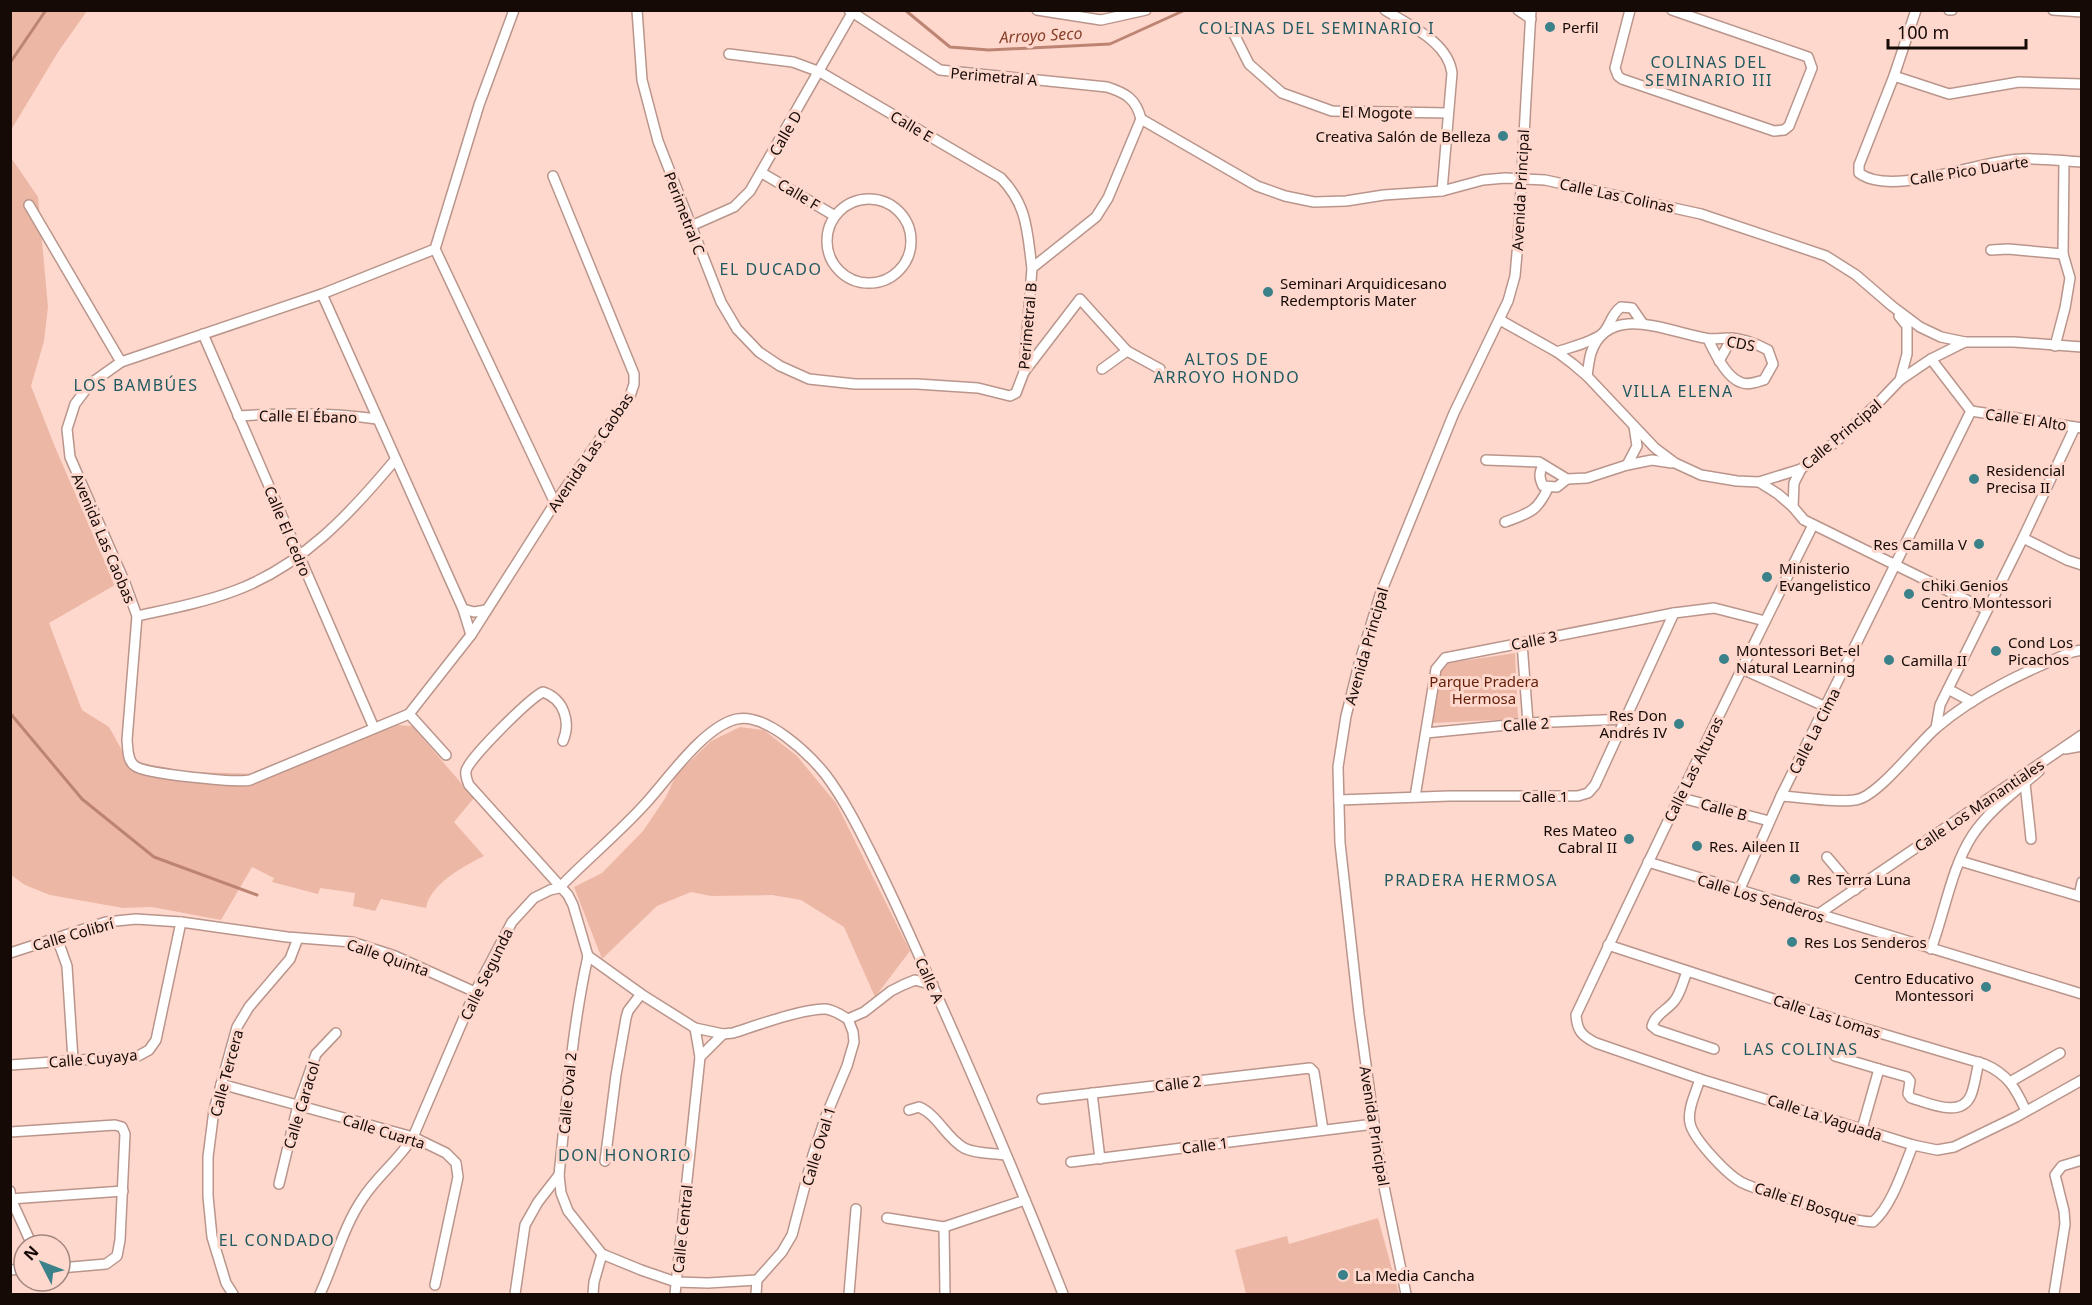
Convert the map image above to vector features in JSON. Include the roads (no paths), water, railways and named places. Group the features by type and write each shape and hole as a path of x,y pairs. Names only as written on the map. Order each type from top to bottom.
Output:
{"street":[{"path":"514,10 479,105 435,249 555,503"},
{"name":"Perimetral C","path":"637,10 642,80 658,141 721,302 737,329 759,352 780,366 809,379 855,384 918,384 978,388 1010,396 1016,393"},
{"path":"1037,10 1101,20 1146,10"},
{"path":"1385,10 1431,41 1446,54 1451,63 1442,191"},
{"path":"1518,10 1531,15"},
{"path":"1630,10 1616,68 1622,80 1774,131 1784,130 1789,126 1812,68 1808,57 1672,10"},
{"path":"1916,10 1894,76 1949,94 2019,82 2082,84"},
{"path":"2054,10 2082,12"},
{"name":"Calle D","path":"691,226 734,207 750,191 820,72 851,12"},
{"name":"Perimetral A","path":"851,12 940,70 1107,87 1121,91 1132,98 1138,107 1141,119"},
{"name":"Avenida Principal","path":"1406,1294 1380,1167 1374,1124 1344,888 1338,767 1346,716 1380,595 1449,424 1508,302 1515,276 1531,15"},
{"name":"El Mogote","path":"1233,32 1249,64 1282,93 1332,111 1448,113"},
{"name":"Calle E","path":"729,54 793,62 820,72 1001,178 1020,201 1032,268"},
{"name":"Calle Pico Duarte","path":"1894,76 1859,165 1859,173 1871,179 1893,183 2020,159 2082,162"},
{"name":"Calle Las Colinas","path":"1141,119 1257,186 1285,196 1314,201 1346,201 1442,191 1483,180 1521,178 1582,187 1701,214 1826,256 1856,275 1920,327 1941,337 1965,342 2014,342 2082,347"},
{"name":"Perimetral B","path":"1016,393 1024,372 1032,268 1096,217 1108,198 1141,119"},
{"path":"2055,346 2070,278 2063,254 2064,161"},
{"name":"Calle F","path":"762,173 835,216"},
{"name":"Avenida Las Caobas","path":"435,249 322,294 121,362 90,384 75,404 67,429 70,457 125,583 136,616 127,740 130,760 136,767 158,773 242,782 259,777 409,714 471,635 555,503 630,396 634,384 634,374 553,176"},
{"name":"Calle F","path":"868,199 880,200 892,205 902,214 911,237 906,262 898,272 876,283 863,284 851,280 832,264 827,246 829,227 835,216 850,204 868,199"},
{"path":"29,205 121,362"},
{"path":"1991,250 2008,249 2063,254"},
{"path":"322,294 463,609 471,635"},
{"path":"1024,372 1080,299 1127,351 1160,369"},
{"path":"1892,306 1907,326 1907,354 1900,380"},
{"path":"1587,376 1591,352 1610,322 1613,313 1621,307 1632,309 1643,324"},
{"name":"Calle Principal","path":"1500,320 1557,352 1587,376 1655,448 1675,463 1701,475 1737,481 1759,482 1801,469 1839,439 1900,380 1931,359 1965,342"},
{"name":"CDS","path":"1557,352 1601,334 1614,326 1626,323 1643,324 1708,339 1732,338 1754,342 1768,350 1773,364 1764,380 1752,384 1738,382 1719,362 1708,339"},
{"name":"Calle El Cedro","path":"203,334 375,728"},
{"path":"1719,362 1732,338"},
{"path":"1102,369 1127,351"},
{"path":"1931,359 1971,411"},
{"name":"Calle El Alto","path":"1971,411 2078,427"},
{"name":"Calle La Cima","path":"1739,891 1781,796 1971,411"},
{"name":"Calle El Ébano","path":"238,416 284,413 348,415 377,419"},
{"path":"1628,465 1637,446 1634,426"},
{"path":"1936,728 1940,705 2078,427"},
{"path":"136,616 206,600 236,590 271,574 326,536 395,460"},
{"path":"1486,460 1539,462 1567,480"},
{"path":"1543,465 1540,480 1543,486 1548,488 1557,487 1567,480 1587,478 1652,460 1675,463"},
{"path":"1793,507 1794,483 1801,469"},
{"path":"1759,482 1778,494 1804,520 1987,610"},
{"path":"1505,522 1533,512 1548,488"},
{"name":"Calle Las Alturas","path":"1576,1015 1678,797 1813,525"},
{"path":"2023,538 2082,565"},
{"name":"Calle 3","path":"1415,797 1436,669 1445,658 1714,608 1765,621"},
{"path":"463,609 474,612 486,610"},
{"name":"Calle 1","path":"1339,800 1578,796 1588,793 1595,785 1627,719 1674,614"},
{"path":"1522,643 1528,723"},
{"path":"1781,796 1859,799 1870,793 1896,770 1936,728 1972,702 2014,678 2072,652 2082,650"},
{"path":"1742,669 1826,707"},
{"path":"1948,689 1972,702"},
{"path":"563,741 567,732 567,721 563,709 549,693 543,692 526,703 511,718 466,770 466,777 469,785 568,896 573,905 588,956 641,994 695,1028 723,1034 826,1009 838,1012 848,1020 864,1012 891,991 915,980 933,985"},
{"path":"409,714 446,755"},
{"name":"Calle A","path":"734,720 751,719 767,726 795,744 825,774 849,809 933,985 1063,1294"},
{"name":"Calle 2","path":"1426,733 1528,723 1627,719"},
{"name":"Calle Segunda","path":"320,1294 353,1213 413,1137 475,992 517,915 534,898 560,888 646,803 668,776 703,740 734,720"},
{"name":"Calle Los Manantiales","path":"1817,915 2082,735"},
{"path":"1931,949 1960,861 1972,836 1992,812 2062,750 2082,746"},
{"path":"2025,783 2031,839"},
{"name":"Calle B","path":"1678,797 1769,821"},
{"path":"1827,857 1855,890"},
{"path":"1960,861 2080,896 2082,882"},
{"name":"Calle Los Senderos","path":"1648,862 2082,994"},
{"name":"Calle Colibrí","path":"10,953 106,922 136,919 208,926"},
{"name":"Calle Cuyaya","path":"10,1065 138,1056 149,1050 156,1040 181,922"},
{"name":"Calle Quinta","path":"208,926 298,938 352,942 395,956 475,992"},
{"path":"57,938 67,966 73,1060"},
{"name":"Calle Tercera","path":"233,1294 226,1284 212,1236 208,1196 208,1157 214,1110 240,1022 249,1007 290,958 298,938"},
{"name":"Calle Las Lomas","path":"1608,945 1997,1069 2010,1082 2026,1112"},
{"name":"Calle Oval 2","path":"588,956 572,1044 560,1175 561,1193 568,1211 602,1254 676,1282"},
{"path":"1687,972 1677,997 1656,1017 1652,1026 1657,1030 1714,1049"},
{"path":"605,1161 626,1018 628,1011 641,994"},
{"name":"Calle La Vaguada","path":"1576,1015 1576,1027 1583,1036 1596,1043 1700,1079 1913,1145 1937,1150 1954,1147 2026,1112 2082,1080"},
{"name":"Calle Oval 1","path":"758,1280 782,1252 792,1235 813,1155 854,1042 848,1020"},
{"name":"Calle Central","path":"675,1294 700,1057 695,1028"},
{"name":"Calle Caracol","path":"279,1184 298,1105 316,1053 336,1033"},
{"path":"700,1057 723,1034"},
{"path":"2010,1082 2060,1053"},
{"path":"1835,1056 1907,1077 1910,1082 1908,1094 1911,1098 1947,1108 1964,1105 1970,1096 1979,1062"},
{"name":"Calle 2","path":"1042,1099 1310,1068 1313,1070 1323,1130"},
{"path":"1862,1129 1879,1069"},
{"name":"Calle El Bosque","path":"1700,1079 1690,1113 1693,1132 1728,1172 1741,1182 1827,1211 1873,1222 1879,1217 1896,1186 1913,1145"},
{"name":"Calle Cuarta","path":"221,1084 413,1137 446,1153 456,1163 458,1177 435,1285"},
{"path":"1092,1093 1100,1159"},
{"path":"909,1110 919,1107 925,1110 966,1149 1006,1155"},
{"name":"Calle 1","path":"1071,1162 1374,1124"},
{"path":"10,1132 115,1125 122,1127 125,1134 123,1191 117,1256 106,1264 72,1267"},
{"path":"2054,1294 2065,1224 2064,1210 2055,1175 2062,1166 2082,1160"},
{"path":"515,1294 525,1225 538,1202 560,1175"},
{"path":"10,1191 11,1199 27,1233"},
{"path":"11,1199 123,1191"},
{"path":"887,1218 944,1227 1025,1200"},
{"path":"849,1294 856,1209"},
{"path":"944,1227 945,1294"},
{"path":"593,1294 602,1254"},
{"path":"676,1282 716,1283 758,1280 756,1294"}],"waterway":[{"name":"Arroyo Seco","path":"10,63 46,10"},
{"name":"Arroyo Seco","path":"905,10 950,47 989,50 1110,44 1185,10"},
{"path":"10,713 82,799 154,857 257,895"}],"place":[{"name":"Perfil","path":"1550,27"},
{"name":"Creativa Salón de Belleza","path":"1503,136"},
{"name":"Seminari Arquidicesano Redemptoris Mater","path":"1268,292"},
{"name":"Residencial Precisa II","path":"1974,479"},
{"name":"Res Camilla V","path":"1979,544"},
{"name":"Ministerio Evangelistico","path":"1767,577"},
{"name":"Chiki Genios Centro Montessori","path":"1909,594"},
{"name":"Cond Los Picachos","path":"1996,651"},
{"name":"Montessori Bet-el Natural Learning","path":"1724,659"},
{"name":"Camilla II","path":"1889,660"},
{"name":"Res Don Andrés IV","path":"1679,724"},
{"name":"Res Mateo Cabral II","path":"1629,839"},
{"name":"Res. Aileen II","path":"1697,846"},
{"name":"Res Terra Luna","path":"1795,879"},
{"name":"Res Los Senderos","path":"1792,942"},
{"name":"Centro Educativo Montessori","path":"1986,987"},
{"name":"La Media Cancha","path":"1343,1275"}],"district":[{"name":"COLINAS DEL SEMINARIO I","path":"1317,28"},
{"name":"COLINAS DEL SEMINARIO III","path":"1709,71"},
{"name":"EL DUCADO","path":"771,269"},
{"name":"ALTOS DE ARROYO HONDO","path":"1227,368"},
{"name":"LOS BAMBÚES","path":"136,385"},
{"name":"VILLA ELENA","path":"1678,391"},
{"name":"PRADERA HERMOSA","path":"1471,880"},
{"name":"LAS COLINAS","path":"1801,1049"},
{"name":"DON HONORIO","path":"625,1155"},
{"name":"EL CONDADO","path":"277,1240"}],"park label":[{"name":"Parque Pradera Hermosa","path":"1484,690"}]}
